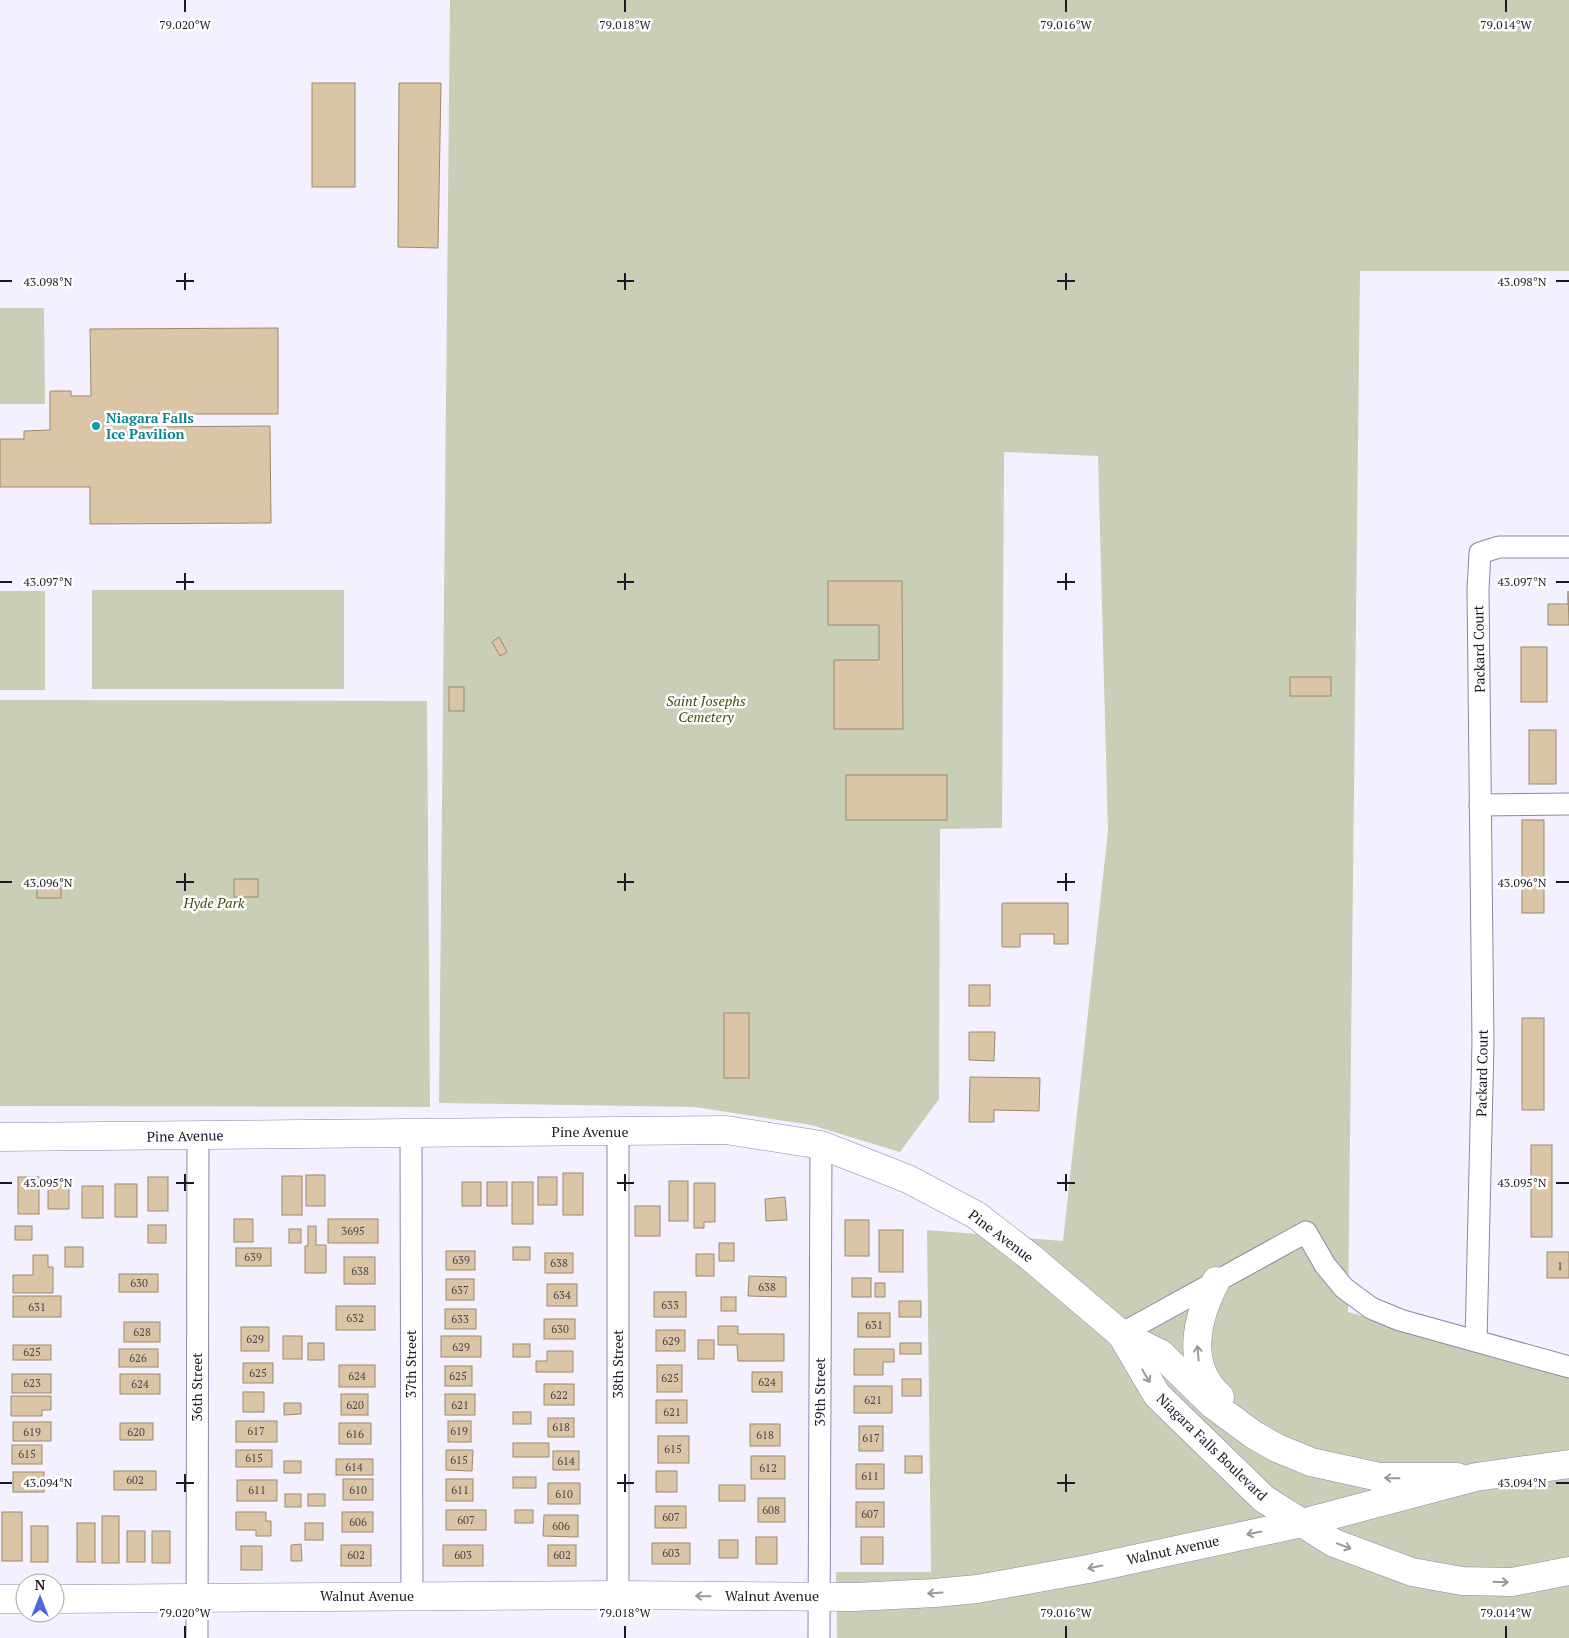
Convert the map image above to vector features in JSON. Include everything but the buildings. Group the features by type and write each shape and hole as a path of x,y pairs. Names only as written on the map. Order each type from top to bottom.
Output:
{"main road":[{"name":"Pine Avenue","path":"0,1137 726,1130 820,1145 908,1179 976,1215 1029,1256 1121,1334"},
{"path":"1216,1282 1202,1312 1198,1329 1199,1363 1206,1379 1216,1394 1239,1413 1254,1435"},
{"path":"1121,1334 1161,1354 1212,1404 1254,1435 1277,1448 1311,1462 1379,1477 1476,1477 1569,1464"},
{"name":"Niagara Falls Boulevard","path":"1121,1334 1157,1395 1264,1499 1334,1542 1412,1572 1462,1581 1512,1582 1569,1571"},
{"name":"Walnut Avenue","path":"65,1599 618,1595 819,1597 892,1596 977,1589 1088,1569 1302,1523 1476,1477"},
{"path":"0,1599 15,1599"}],"street":[{"name":"Packard Court","path":"1476,1341 1483,1043 1478,589 1480,554 1499,547 1569,547"},
{"path":"1480,805 1569,804"},
{"name":"37th Street","path":"411,1132 412,1596"},
{"name":"38th Street","path":"618,1132 618,1595"},
{"name":"36th Street","path":"197,1638 198,1136"},
{"name":"39th Street","path":"819,1638 820,1145"},
{"path":"1121,1334 1306,1232 1325,1265 1344,1288 1370,1308 1400,1320 1569,1367"}],"green space":[{"name":"Saint Josephs Cemetery","path":"450,0 1569,0 1569,271 1360,271 1348,1312 1569,1373 1569,1638 837,1638 836,1572 931,1572 927,1230 1063,1241 1108,831 1098,456 1004,452 1002,828 940,829 939,1099 900,1152 811,1125 695,1107 439,1103"},
{"path":"0,308 44,308 45,404 0,404"},
{"path":"92,590 344,590 344,689 92,689"},
{"path":"0,591 45,591 45,690 0,690"},
{"name":"Hyde Park","path":"0,700 427,701 430,1107 0,1106"}],"place":[{"name":"Niagara Falls Ice Pavilion","path":"96,426"}]}
